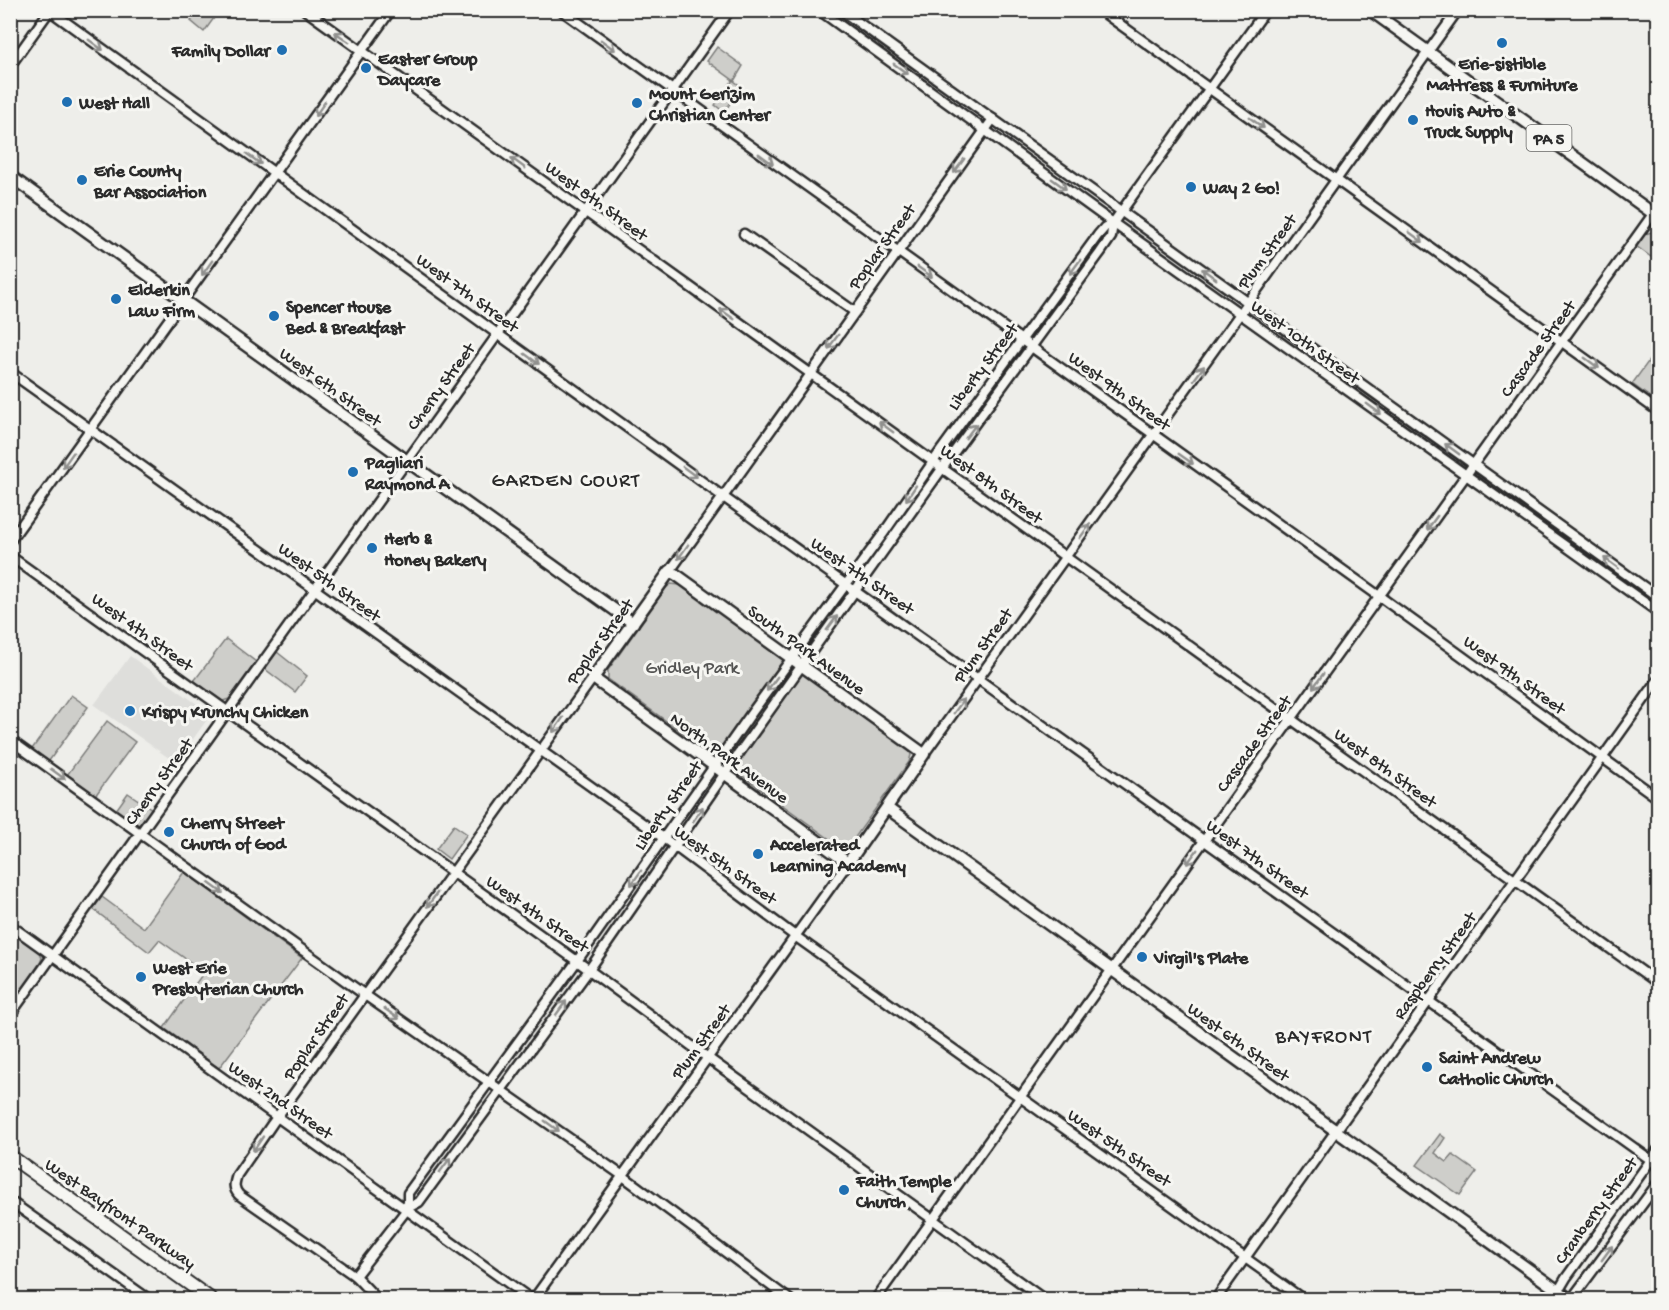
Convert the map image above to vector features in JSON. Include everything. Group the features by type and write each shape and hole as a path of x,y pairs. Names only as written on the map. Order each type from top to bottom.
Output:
{"highway":[{"name":"West Bayfront Parkway","path":"10,1156 212,1299"}],"main road":[{"name":"PA 5","path":"1370,10 1657,212"},
{"name":"West 6th Street","path":"10,176 633,623"},
{"name":"Poplar Street","path":"593,678 670,571"},
{"name":"South Park Avenue","path":"670,571 924,754"},
{"name":"North Park Avenue","path":"593,678 848,863"},
{"name":"Plum Street","path":"848,863 924,754"},
{"name":"West 6th Street","path":"887,808 1335,1131 1556,1295 1571,1299"}],"street":[{"name":"West 8th Street","path":"305,10 1659,982"},
{"path":"10,542 391,10"},
{"name":"West 9th Street","path":"561,10 1659,798"},
{"name":"Cherry Street","path":"10,1015 730,10"},
{"name":"West 10th Street","path":"819,10 1113,223 1659,612"},
{"name":"West 10th Street","path":"841,10 1659,597"},
{"path":"1100,10 1659,411"},
{"name":"Liberty Street","path":"355,1276 408,1209 419,1202 589,970 803,665 1111,237 1113,223 1121,211 1266,10"},
{"name":"Plum Street","path":"924,754 1458,10"},
{"path":"10,66 50,11"},
{"name":"West 7th Street","path":"50,11 845,584 1655,1163"},
{"path":"872,49 880,38"},
{"name":"Poplar Street","path":"670,571 993,119"},
{"name":"Cascade Street","path":"875,1299 1657,212"},
{"name":"Liberty Street","path":"408,1209 408,1193 577,961 845,584 884,534 933,461 1098,235 1105,227 1113,223"},
{"path":"744,234 855,312"},
{"name":"West 5th Street","path":"10,372 1304,1299"},
{"path":"1353,394 1360,383"},
{"path":"1545,532 1553,521"},
{"name":"West 4th Street","path":"10,556 1045,1299"},
{"name":"Poplar Street","path":"355,1276 239,1195 234,1184 237,1175 593,678"},
{"name":"Raspberry Street","path":"1215,1299 1659,680"},
{"path":"10,740 365,995 623,1176 790,1299"},
{"name":"Plum Street","path":"533,1299 848,863"},
{"name":"West 2nd Street","path":"10,925 533,1299"},
{"name":"Cranberry Street","path":"1556,1295 1577,1262 1655,1163 1659,1150"},
{"name":"Cranberry Street","path":"1571,1299 1659,1183"},
{"path":"10,1201 150,1299"},
{"path":"355,1276 378,1299"}],"shaded area":[{"path":"130,656 211,714 176,763 94,705"}],"green space":[{"path":"198,11 219,11 204,32 191,21"},
{"path":"717,47 743,66 734,81 742,87 724,112 715,105 733,80 707,61"},
{"path":"1652,232 1658,236 1658,262 1636,246 1645,234"},
{"path":"1658,348 1658,403 1632,384"},
{"name":"Gridley Park","path":"671,584 680,585 909,750 911,755 909,762 851,843 838,845 608,679 608,670"},
{"path":"226,639 256,662 229,699 223,701 194,681"},
{"path":"277,652 307,676 295,692 265,669"},
{"path":"71,695 88,707 49,761 32,749"},
{"path":"107,721 135,742 95,796 67,775"},
{"path":"128,793 152,809 139,825 116,810"},
{"path":"454,825 467,834 449,859 436,849"},
{"path":"184,872 302,958 219,1068 164,1028 204,972 159,940 149,952 93,909 102,897 144,928"},
{"path":"11,932 39,952 42,958 11,1006"},
{"path":"1440,1134 1445,1138 1435,1153 1447,1162 1453,1155 1477,1172 1460,1195 1417,1165"}],"place":[{"name":"Erie-sistible Mattress & Furniture","path":"1502,43"},
{"name":"Family Dollar","path":"282,50"},
{"name":"Easter Group Daycare","path":"366,68"},
{"name":"West Hall","path":"67,102"},
{"name":"Mount Gerizim Christian Center","path":"637,103"},
{"name":"Hovis Auto & Truck Supply","path":"1413,120"},
{"name":"Erie County Bar Association","path":"82,180"},
{"name":"Way 2 Go!","path":"1191,187"},
{"name":"Elderkin Law Firm","path":"116,299"},
{"name":"Spencer House Bed & Breakfast","path":"274,316"},
{"name":"Pagliari Raymond A","path":"353,472"},
{"name":"Herb & Honey Bakery","path":"372,548"},
{"name":"Krispy Krunchy Chicken","path":"130,711"},
{"name":"Cherry Street Church of God","path":"169,832"},
{"name":"Accelerated Learning Academy","path":"758,854"},
{"name":"Virgil's Plate","path":"1142,957"},
{"name":"West Erie Presbyterian Church","path":"141,977"},
{"name":"Saint Andrew Catholic Church","path":"1427,1067"},
{"name":"Faith Temple Church","path":"844,1190"}],"district":[{"name":"GARDEN COURT","path":"566,479"},
{"name":"BAYFRONT","path":"1324,1035"}]}
